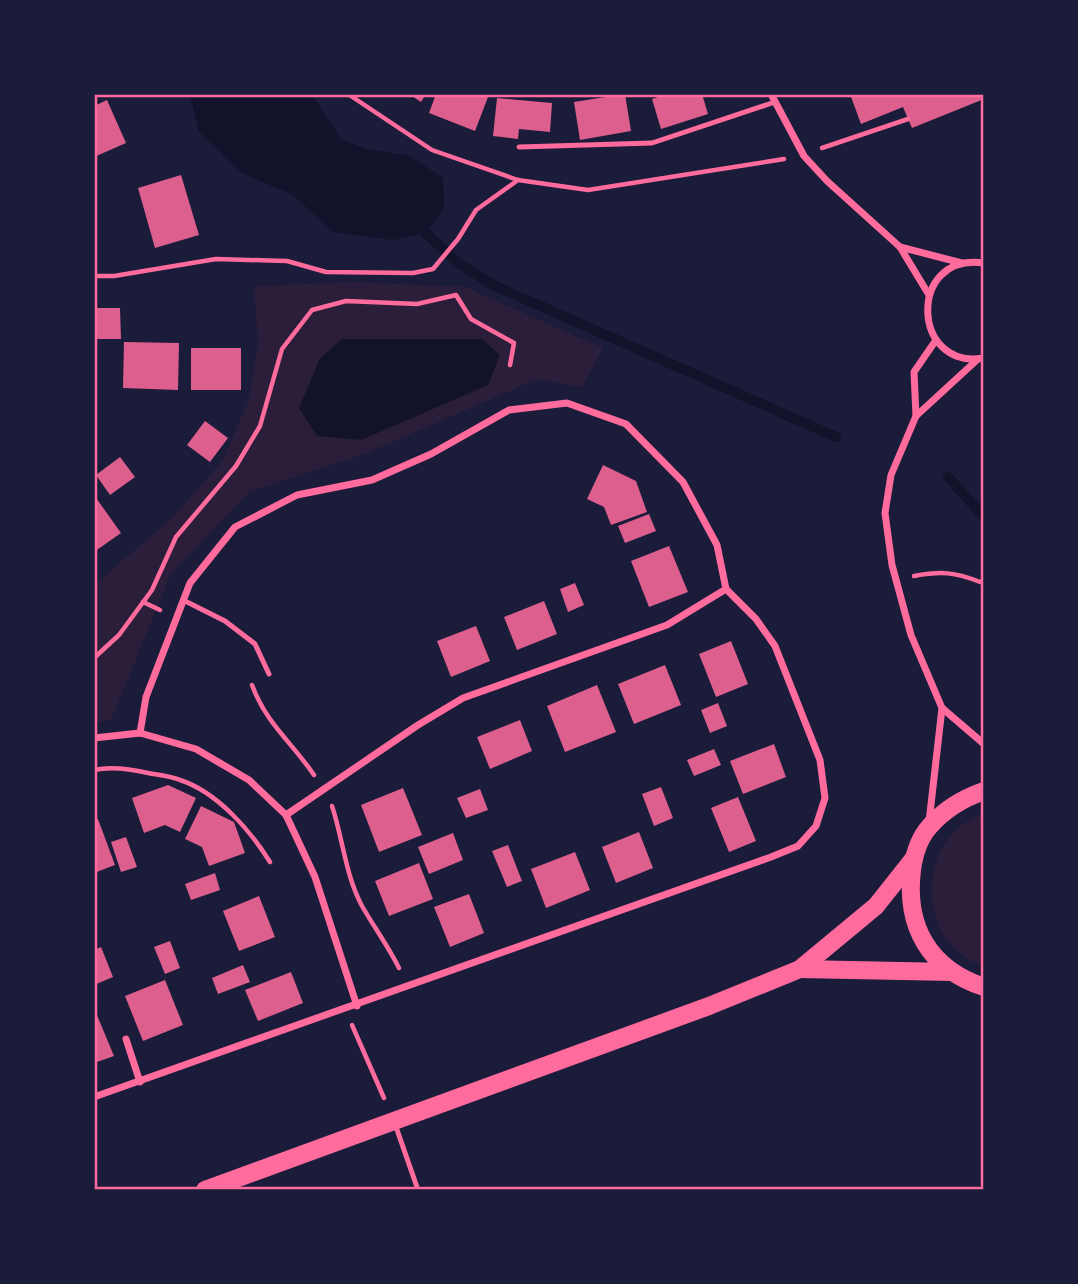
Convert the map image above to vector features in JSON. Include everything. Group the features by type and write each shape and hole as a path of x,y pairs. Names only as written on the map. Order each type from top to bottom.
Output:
{"main road":[{"path":"205,1189 709,1006 800,969 876,906 914,858 929,827 951,807 984,791"},
{"path":"914,858 909,891 917,931 930,952 952,972 984,987"},
{"path":"800,969 952,972"}],"street":[{"path":"773,98 804,156 827,181 900,247 929,295"},
{"path":"900,247 962,263 984,263"},
{"path":"962,263 948,269 936,281 929,295 927,318 936,340 954,355 981,359"},
{"path":"936,340 914,372 916,416 891,475 885,513 896,580 911,635 942,708 984,744"},
{"path":"916,416 981,359"},
{"path":"94,1097 357,1006 798,846 816,826 825,798 820,760 775,646 756,619 726,589 717,545 683,482 626,424 567,403 509,410 432,454 372,480 297,495 235,527 190,583 146,697 140,733"},
{"path":"286,815 418,725 463,698 667,625 726,589"},
{"path":"929,827 942,708"},
{"path":"94,738 140,733 196,749 249,780 286,815 315,877 357,1006"},
{"path":"126,1039 139,1082"}],"lane":[{"path":"519,147 652,143 773,98"},
{"path":"183,600 225,621 255,644 269,674"},
{"path":"394,1121 418,1189"}],"path":[{"path":"94,276 114,276 216,259 287,261 326,272 413,272 433,269 458,239 476,210 518,180"},
{"path":"94,659 119,635 144,602 176,537 236,466 260,426 282,349 312,310 346,301 417,304 456,295 471,319 514,343 510,365"},
{"path":"896,580 935,572 958,573 980,582 984,580"},
{"path":"144,602 176,618"},
{"path":"250,680 258,704 280,736 303,758 328,795 336,817 344,862 362,905 387,944 409,987"},
{"path":"94,770 135,770 181,780 215,800 252,833 270,862"},
{"path":"345,1010 394,1121"}],"shaded area":[{"path":"190,95 312,95 342,140 368,149 410,156 443,178 444,208 426,233 393,240 333,232 293,195 242,173 199,132"},
{"path":"356,282 465,287 603,348 582,387 537,379 365,454 249,492 171,574 111,720 95,723 94,585 173,517 222,461 249,400 258,343 254,286"},
{"path":"342,339 482,339 500,355 488,385 361,440 317,436 299,408 320,358"},
{"path":"984,814 983,965 960,954 944,936 935,915 932,891 935,866 945,844 961,826"}],"building":[{"path":"409,94 426,94 421,102"},
{"path":"436,94 482,94 488,97 475,131 429,113"},
{"path":"625,94 631,131 580,140 574,102"},
{"path":"667,94 702,94 708,114 661,129 652,99"},
{"path":"850,94 984,94 984,99 912,128 903,107 861,124"},
{"path":"497,98 552,103 550,132 519,129 518,139 493,136"},
{"path":"107,100 126,143 94,157 94,106"},
{"path":"181,175 199,235 155,248 138,188"},
{"path":"94,308 120,308 121,339 94,339"},
{"path":"124,342 179,343 178,390 123,388"},
{"path":"191,348 241,348 241,390 191,390"},
{"path":"205,421 228,438 210,462 187,445"},
{"path":"120,457 135,477 110,495 96,475"},
{"path":"603,465 636,481 647,512 611,525 604,507 587,499"},
{"path":"94,495 121,533 94,552"},
{"path":"649,514 656,531 625,543 618,526"},
{"path":"669,546 688,592 649,607 631,561"},
{"path":"575,583 584,605 568,612 560,589"},
{"path":"544,601 557,634 517,650 504,617"},
{"path":"476,626 490,661 451,677 437,641"},
{"path":"731,641 748,684 716,697 699,654"},
{"path":"665,665 681,705 634,724 618,684"},
{"path":"597,685 616,732 565,752 547,706"},
{"path":"718,703 727,726 710,733 701,710"},
{"path":"520,720 532,751 490,769 477,737"},
{"path":"774,744 786,777 743,794 730,761"},
{"path":"714,749 721,765 694,776 687,760"},
{"path":"168,785 196,798 180,832 165,825 144,833 132,798"},
{"path":"661,787 673,818 654,826 642,794"},
{"path":"403,788 422,835 379,852 361,805"},
{"path":"480,789 488,810 466,818 457,798"},
{"path":"738,797 756,841 729,852 711,808"},
{"path":"201,806 234,822 245,853 209,866 202,847 185,839"},
{"path":"98,819 115,865 94,873 94,820"},
{"path":"639,832 653,868 616,883 602,847"},
{"path":"453,833 463,860 429,874 418,847"},
{"path":"126,837 137,867 121,872 111,842"},
{"path":"508,845 522,881 507,887 492,851"},
{"path":"575,852 590,890 546,908 531,869"},
{"path":"419,863 433,899 389,916 375,881"},
{"path":"215,873 220,890 191,900 185,884"},
{"path":"469,894 484,933 450,947 434,907"},
{"path":"259,896 275,937 239,951 223,911"},
{"path":"170,941 180,968 165,974 154,947"},
{"path":"101,947 113,977 94,985 94,950"},
{"path":"243,965 250,982 218,994 212,978"},
{"path":"291,972 303,1003 258,1021 245,990"},
{"path":"165,980 183,1025 143,1041 125,996"},
{"path":"94,1008 114,1056 94,1063"}],"waterway":[{"path":"426,233 457,262 493,285 836,437"},
{"path":"948,477 984,517"}]}
